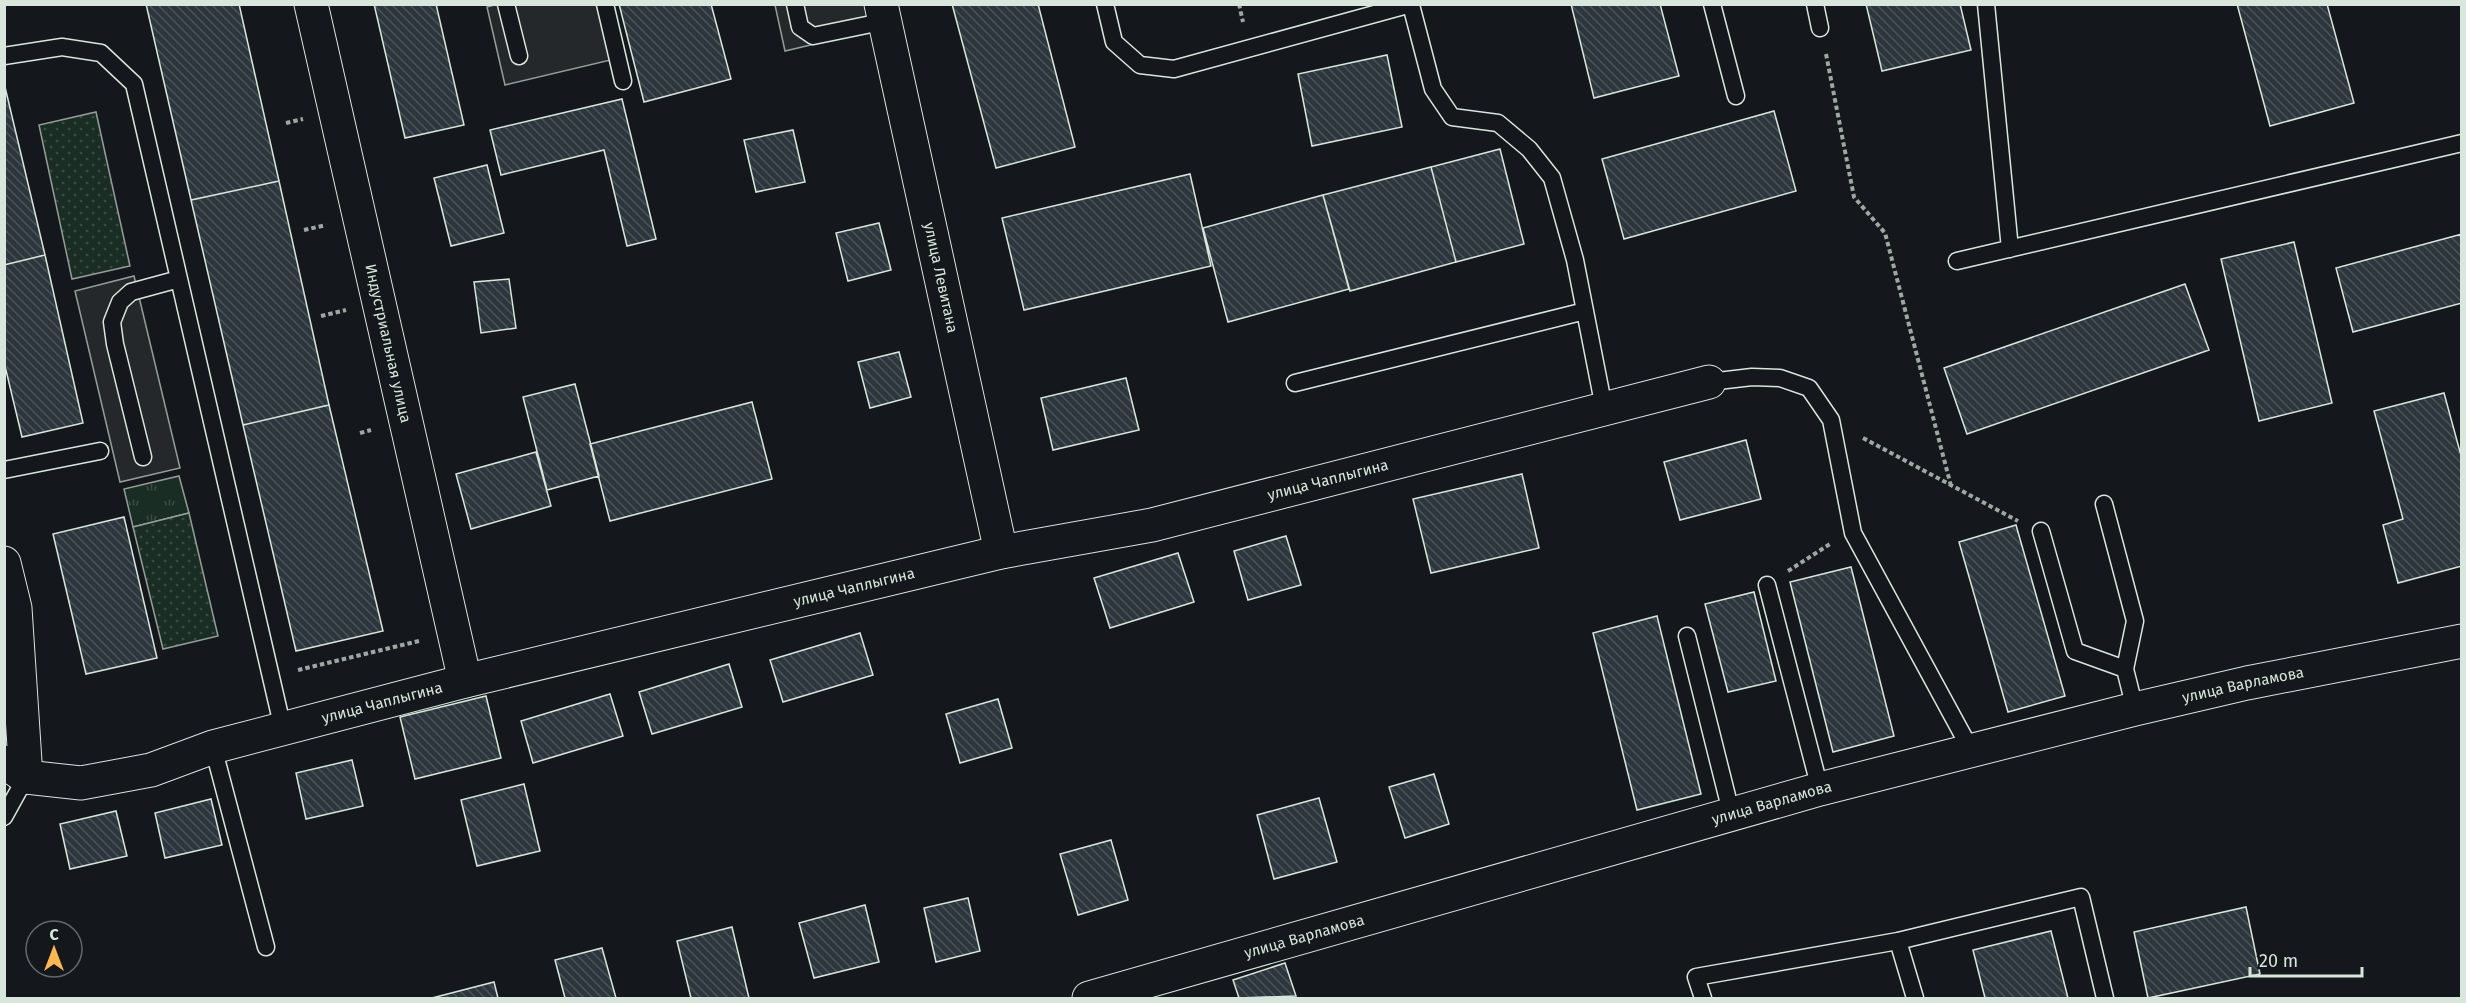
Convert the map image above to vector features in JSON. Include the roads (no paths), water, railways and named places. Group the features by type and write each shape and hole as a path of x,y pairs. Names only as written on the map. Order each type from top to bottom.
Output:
{"street":[{"name":"Индустриальная улица","path":"311,4 465,681"},
{"name":"улица Левитана","path":"884,13 1001,552"},
{"name":"улица Чаплыгина","path":"15,769 81,783 151,770 213,747 465,681 1001,552 1152,525 1709,382"},
{"path":"4,563 15,608 15,769"},
{"name":"улица Варламова","path":"1089,999 1820,789 2247,683 2462,641"}],"lane":[{"path":"506,4 519,56"},
{"path":"605,4 623,81"},
{"path":"795,4 800,27 813,36 884,13"},
{"path":"1105,4 1114,42 1140,65 1174,69 1411,5 1433,89 1452,117 1498,123 1529,149 1552,178 1575,260 1604,408"},
{"path":"1712,4 1736,96"},
{"path":"1815,4 1821,28"},
{"path":"1986,4 2010,249"},
{"path":"4,56 62,47 101,53 134,84 284,729"},
{"path":"1957,261 2462,143"},
{"path":"143,457 115,344 112,322 120,302 131,292 179,279"},
{"path":"1295,383 1585,311"},
{"path":"1709,382 1752,376 1780,378 1809,388 1831,420 1853,533 1972,752"},
{"path":"4,470 100,451"},
{"path":"2104,504 2134,621 2125,669 2135,709"},
{"path":"2034,528 2075,651 2125,669"},
{"path":"1767,585 1820,789"},
{"path":"1687,636 1732,816"},
{"path":"213,747 266,947"},
{"path":"4,817 15,769"},
{"path":"1703,999 1696,977 1898,941 2081,897 2105,999"},
{"path":"1898,941 1915,999"}]}
